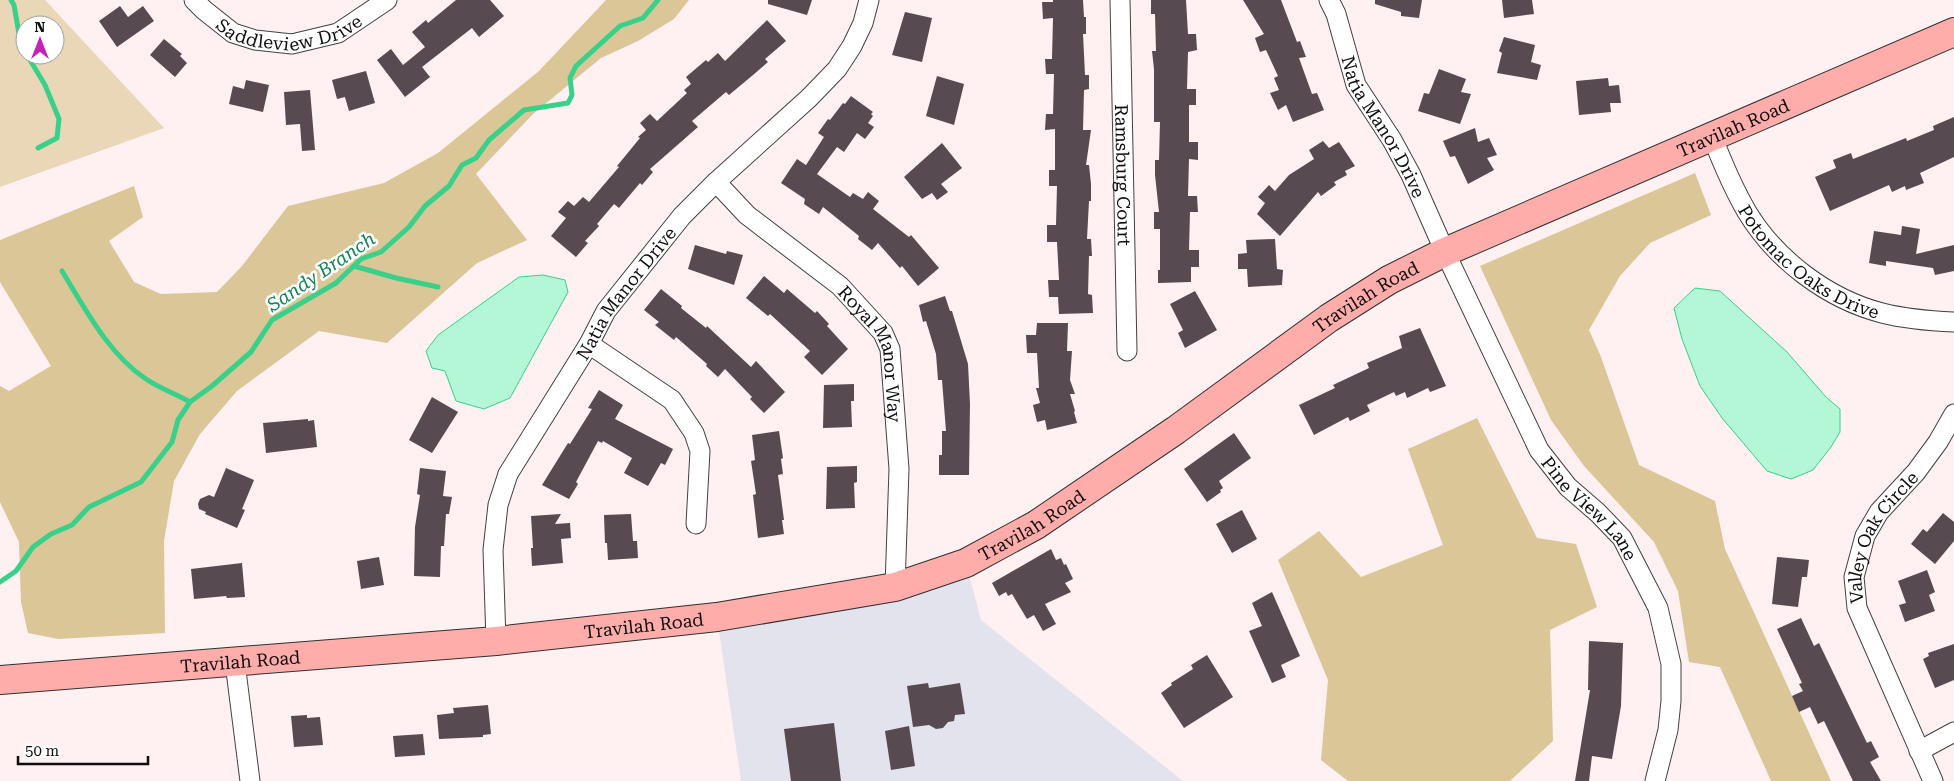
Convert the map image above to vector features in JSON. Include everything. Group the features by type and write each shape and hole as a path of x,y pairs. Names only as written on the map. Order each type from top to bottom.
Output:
{"main road":[{"name":"Travilah Road","path":"0,680 496,642 717,617 895,587 966,563 1036,525 1176,430 1329,318 1389,280 1445,252 1954,32"}],"street":[{"name":"Saddleview Drive","path":"194,0 233,33 256,40 292,44 338,33 386,0"},
{"name":"Natia Manor Drive","path":"496,642 493,550 498,505 508,474 589,344 612,303 682,216 716,182 809,98 837,69 852,46 869,0"},
{"name":"Ramsburg Court","path":"1120,0 1127,351"},
{"name":"Natia Manor Drive","path":"1329,0 1336,14 1356,85 1392,140 1412,175 1445,252"},
{"name":"Potomac Oaks Drive","path":"1712,136 1727,174 1748,214 1778,253 1800,270 1838,297 1881,313 1919,320 1954,322"},
{"name":"Royal Manor Way","path":"716,182 747,214 840,286 883,332 890,349 899,469 895,587"},
{"name":"Pine View Lane","path":"1445,252 1539,450 1568,487 1598,513 1622,538 1658,608 1671,664 1671,701 1668,730 1655,781"},
{"path":"589,344 672,400 694,433 700,451 696,524"},
{"name":"Valley Oak Circle","path":"1932,781 1857,608 1854,577 1865,536 1879,512 1916,472 1938,442 1954,414"},
{"path":"235,662 250,781"},
{"path":"1919,751 1954,732"}],"shaded area":[{"path":"0,0 45,0 59,15 15,15 15,65 65,65 65,22 164,128 0,187"},
{"path":"606,0 689,0 674,19 638,41 601,58 533,114 476,174 527,240 477,263 387,343 319,331 237,391 200,434 174,481 164,541 165,633 58,639 28,633 21,602 19,542 0,502 0,386 9,391 51,366 0,282 0,240 134,186 143,217 109,241 134,282 161,294 217,292 242,266 288,206 384,183 438,153 539,71"},
{"path":"1695,173 1711,215 1650,243 1620,276 1589,330 1601,357 1639,465 1715,501 1725,549 1831,781 1771,781 1720,667 1689,662 1678,591 1654,542 1584,466 1551,420 1480,266"},
{"path":"543,275 565,280 568,292 510,398 484,409 456,401 445,371 432,368 426,351 438,335 519,277"},
{"path":"1695,288 1720,291 1787,352 1826,397 1840,409 1840,432 1813,470 1791,479 1767,471 1722,418 1700,386 1682,339 1674,308"},
{"path":"1477,418 1537,538 1576,544 1597,607 1550,630 1553,741 1510,781 1348,781 1321,760 1328,680 1278,560 1319,531 1361,577 1443,545 1408,449"},
{"path":"966,563 981,620 1183,781 741,781 717,617"}],"building":[{"path":"456,0 490,0 504,16 479,37 472,28 422,67 430,77 405,97 377,60 391,49 403,65 425,47 412,32 426,20 428,23"},
{"path":"768,0 812,0 807,15 768,4"},
{"path":"1053,0 1083,0 1084,17 1086,17 1086,34 1083,34 1085,75 1089,75 1089,89 1084,90 1083,130 1091,130 1086,165 1089,165 1091,184 1087,239 1091,239 1092,256 1089,256 1088,294 1092,295 1093,313 1059,314 1058,297 1049,297 1048,280 1059,280 1057,242 1047,242 1047,225 1056,225 1057,186 1049,186 1049,170 1055,170 1055,129 1045,130 1046,114 1053,114 1054,74 1046,74 1045,59 1052,59 1053,18 1043,19 1042,2 1053,2"},
{"path":"1151,0 1186,0 1188,34 1196,34 1197,50 1188,52 1187,89 1196,89 1196,105 1189,105 1189,142 1198,142 1198,160 1189,159 1188,196 1197,196 1198,212 1190,212 1189,250 1199,250 1199,267 1191,267 1191,282 1158,283 1158,270 1160,270 1160,229 1154,229 1154,212 1159,212 1155,160 1159,160 1160,122 1154,122 1152,51 1156,51 1155,14 1151,14"},
{"path":"1243,0 1281,0 1297,42 1300,41 1306,57 1299,58 1312,94 1317,93 1324,110 1293,122 1286,105 1278,110 1270,93 1279,90 1274,78 1278,76 1266,50 1260,52 1255,38 1264,34"},
{"path":"1375,0 1422,0 1419,18 1401,16 1401,12 1375,4"},
{"path":"1502,0 1532,0 1534,14 1504,18"},
{"path":"120,6 128,17 143,6 154,21 117,47 99,21"},
{"path":"905,12 932,18 922,62 892,55"},
{"path":"767,20 786,41 765,59 768,62 753,75 729,95 726,92 692,121 698,127 650,169 653,172 642,185 640,183 619,208 614,204 597,224 599,226 585,241 588,243 576,257 551,236 566,218 558,212 568,201 574,206 583,197 589,202 619,167 617,166 640,138 638,137 646,130 640,123 650,114 657,121 687,93 684,90 691,84 686,77 706,60 708,62 718,53 725,61"},
{"path":"1504,37 1535,45 1531,62 1541,65 1537,80 1497,73 1502,53 1499,51"},
{"path":"164,39 182,54 180,56 187,63 175,77 150,55"},
{"path":"1439,69 1466,79 1461,92 1471,94 1460,124 1418,111 1424,93 1429,94"},
{"path":"366,71 375,103 349,111 345,97 337,99 332,80"},
{"path":"937,76 964,84 954,125 926,116"},
{"path":"1608,78 1609,86 1619,85 1621,103 1610,103 1611,112 1579,115 1576,81"},
{"path":"246,80 269,85 263,112 229,104 233,86 244,89"},
{"path":"310,90 315,150 302,151 300,124 286,125 284,92"},
{"path":"851,96 873,112 871,114 873,116 868,123 874,127 865,139 857,133 844,152 837,147 817,174 850,197 853,193 863,199 868,192 879,201 873,209 909,237 911,235 939,268 918,286 902,266 900,268 878,243 872,250 858,239 859,236 823,207 819,214 804,204 805,199 781,183 797,159 806,165 824,137 818,133 828,119 830,120"},
{"path":"1954,117 1954,157 1920,173 1924,183 1906,190 1905,186 1892,192 1889,185 1830,211 1815,177 1836,168 1833,160 1851,153 1853,159 1906,138 1907,141 1934,130 1933,126"},
{"path":"1475,128 1478,142 1489,138 1497,155 1487,158 1494,170 1468,184 1455,156 1450,157 1443,141"},
{"path":"1323,141 1329,148 1339,142 1355,166 1345,171 1347,175 1334,182 1336,185 1321,196 1318,192 1280,236 1257,214 1265,203 1258,197 1269,185 1275,191 1289,175 1314,159 1309,150"},
{"path":"942,143 962,168 941,184 948,192 937,200 932,193 922,199 904,177"},
{"path":"1902,226 1920,229 1916,254 1954,245 1954,271 1935,275 1933,268 1886,261 1886,266 1869,263 1874,231 1901,235"},
{"path":"1275,239 1277,269 1283,270 1282,285 1248,287 1247,269 1238,269 1238,254 1247,253 1246,240"},
{"path":"695,245 726,254 727,251 743,255 734,285 688,269"},
{"path":"764,276 784,293 787,289 815,313 817,311 829,324 827,326 848,349 822,375 804,357 810,351 770,314 768,316 746,298"},
{"path":"661,289 682,306 681,308 706,328 707,326 751,367 756,361 785,392 764,413 750,399 752,397 725,369 718,377 706,366 707,364 676,337 674,340 655,325 659,322 644,310"},
{"path":"1195,291 1217,330 1185,348 1178,333 1183,330 1170,304"},
{"path":"945,296 950,311 952,311 968,364 970,404 969,475 939,475 939,455 942,455 942,431 946,431 942,380 938,380 936,354 926,321 923,322 919,305"},
{"path":"1037,323 1068,323 1067,351 1072,351 1070,380 1075,394 1070,394 1077,423 1047,430 1045,420 1037,422 1033,405 1040,403 1036,388 1039,388 1037,353 1027,353 1026,335 1036,335"},
{"path":"1420,328 1446,386 1430,392 1428,388 1407,398 1405,392 1396,396 1394,392 1367,405 1370,411 1350,421 1348,417 1314,435 1299,405 1335,388 1333,385 1369,368 1367,363 1402,348 1399,336"},
{"path":"854,384 854,401 851,401 852,427 823,428 824,385"},
{"path":"599,390 623,405 615,419 673,449 665,465 661,463 648,486 624,473 632,458 603,441 602,443 598,441 569,499 542,485 592,409 588,408"},
{"path":"432,397 458,412 432,453 409,440"},
{"path":"308,419 308,421 314,420 317,447 266,453 263,423"},
{"path":"779,431 783,474 778,475 784,534 758,538 753,495 756,494 751,461 755,460 752,435"},
{"path":"1234,433 1251,458 1219,481 1223,488 1220,490 1221,492 1207,502 1184,469"},
{"path":"857,466 857,482 854,483 855,508 826,509 827,467"},
{"path":"226,468 254,480 242,509 245,510 237,528 205,514 206,512 199,509 198,504 200,499 209,495 214,497"},
{"path":"420,468 446,471 443,496 452,497 449,514 446,514 444,546 441,546 440,577 414,576 415,527 420,495 417,494"},
{"path":"1242,510 1257,539 1232,553 1216,524"},
{"path":"1943,513 1954,522 1954,541 1935,564 1911,544 1923,529 1927,532"},
{"path":"561,514 555,524 570,523 571,538 561,539 563,563 532,566 531,516"},
{"path":"631,514 633,541 637,541 638,558 608,560 604,515"},
{"path":"1051,549 1056,560 1061,558 1064,565 1066,564 1073,579 1065,583 1071,592 1045,604 1056,624 1043,631 1034,615 1027,619 1012,594 1008,596 1006,592 999,596 992,583"},
{"path":"379,557 384,585 361,589 357,561"},
{"path":"1777,557 1809,560 1807,577 1802,577 1798,607 1772,604"},
{"path":"242,563 245,597 227,598 226,596 194,599 191,569"},
{"path":"1927,570 1935,592 1929,595 1935,611 1905,622 1899,605 1906,603 1898,581"},
{"path":"1272,592 1300,656 1281,665 1286,677 1272,683 1249,631 1262,626 1252,603"},
{"path":"1801,618 1814,646 1819,643 1867,743 1871,741 1879,757 1870,762 1881,781 1853,781 1824,721 1818,724 1810,707 1799,712 1792,696 1803,691 1799,684 1802,683 1777,629"},
{"path":"1589,641 1623,643 1621,706 1612,759 1592,756 1589,781 1575,781 1590,690 1588,690"},
{"path":"1954,644 1954,680 1935,688 1923,659 1929,656 1928,653"},
{"path":"1207,655 1233,697 1184,728 1161,693 1172,685 1171,683 1193,669 1191,665"},
{"path":"928,683 929,688 960,683 965,714 955,715 954,721 948,722 943,728 936,729 929,725 913,727 907,686"},
{"path":"488,705 491,734 483,735 483,737 439,739 437,715 454,713 453,708"},
{"path":"307,715 307,718 320,717 323,745 294,747 291,716"},
{"path":"834,723 841,781 791,781 784,729"},
{"path":"909,726 915,766 891,770 885,731"},
{"path":"423,734 425,755 395,757 393,736"}],"waterway":[{"path":"11,0 16,15"},
{"name":"Sandy Branch","path":"0,582 16,571 33,547 51,534 72,525 89,507 141,482 172,442 178,420 190,402 212,386 251,352 272,320 336,283 361,259 381,252 409,227 425,206 449,186 462,165 476,158 489,140 524,110 568,103 572,95 570,78 576,66 620,26 643,18 658,0"},
{"path":"33,65 45,85 59,119 57,138 38,148"},
{"path":"354,266 438,287"},
{"path":"62,271 88,315 120,357 146,379 190,402"}]}
